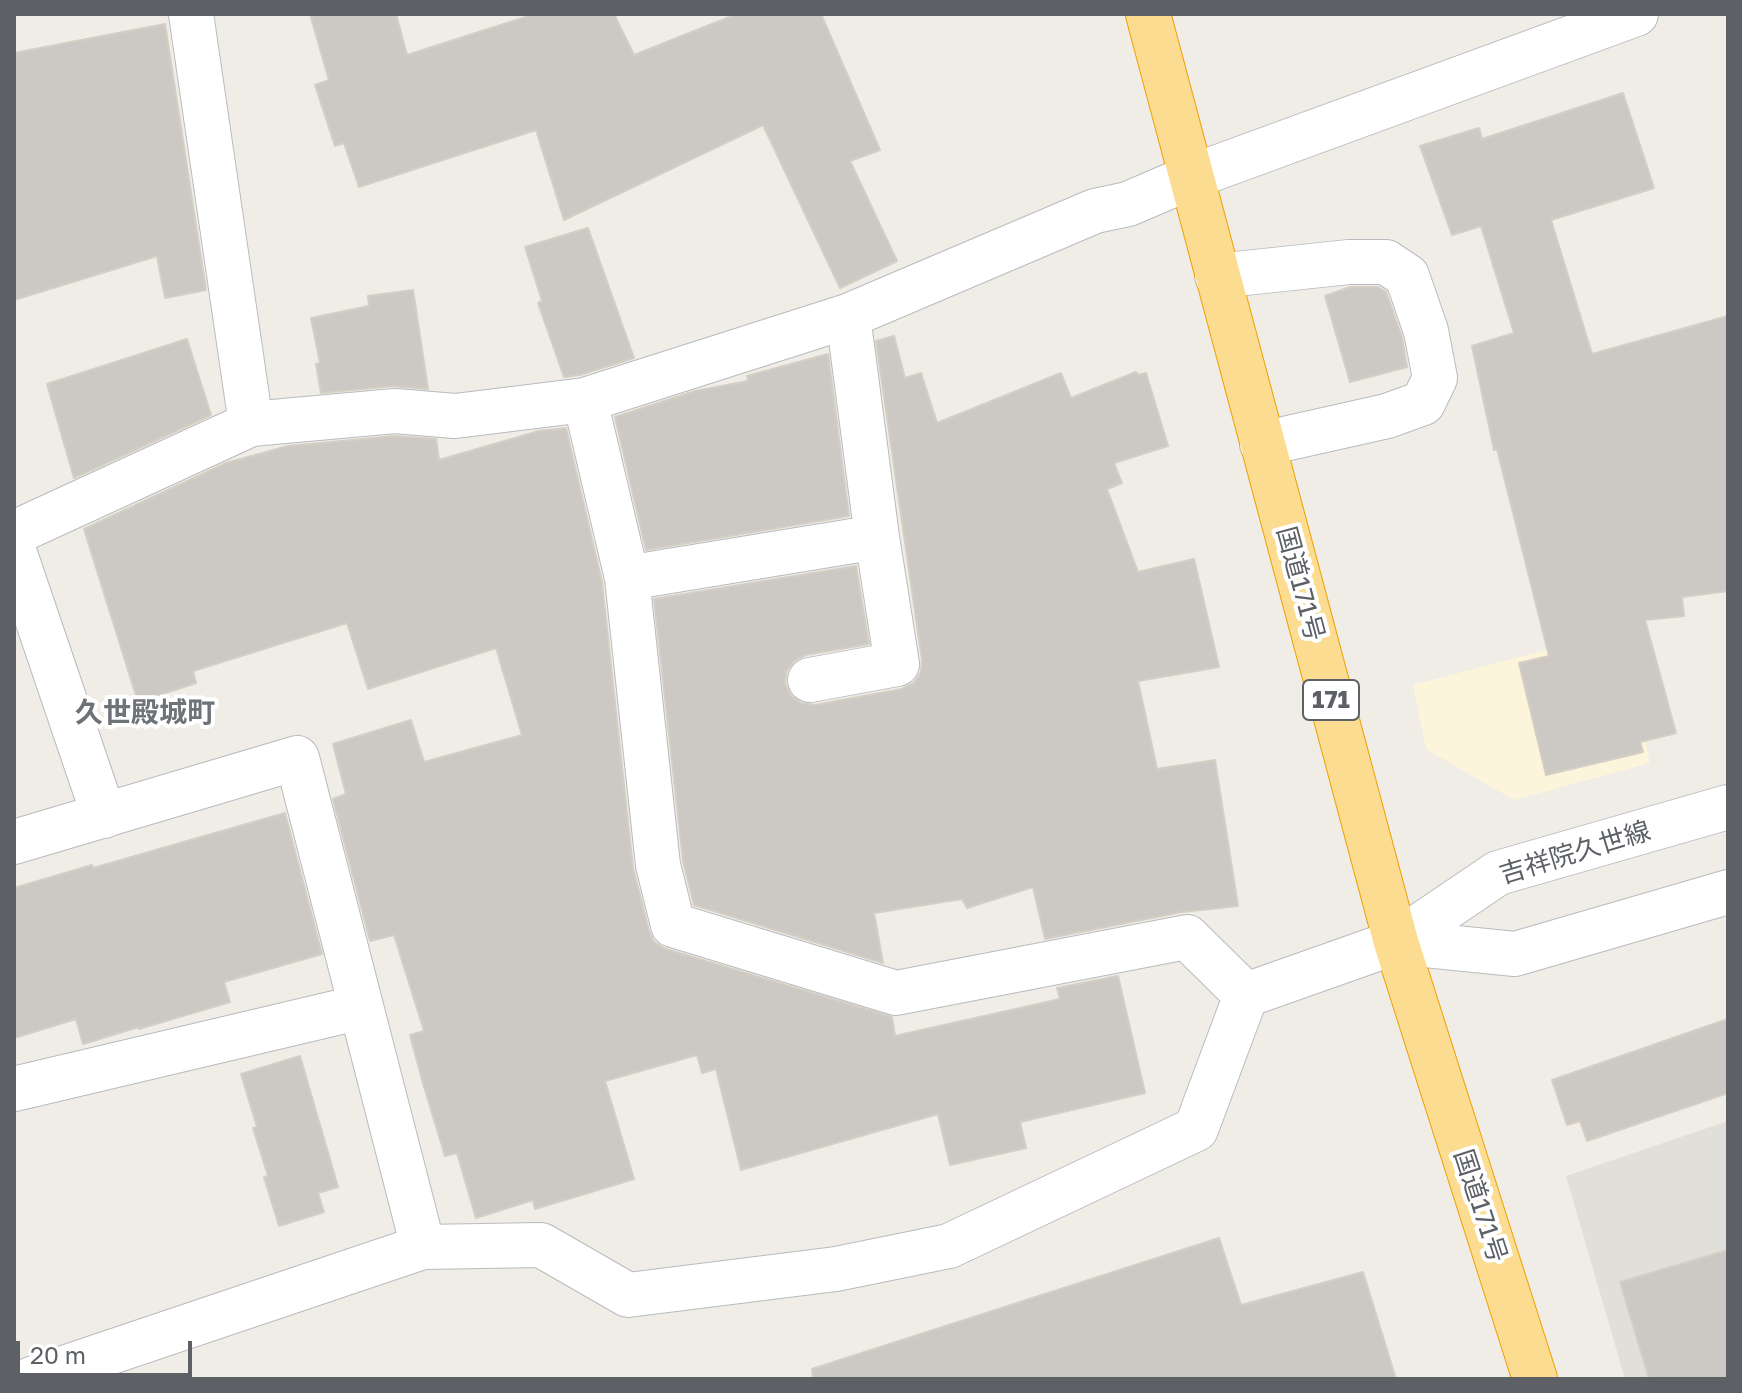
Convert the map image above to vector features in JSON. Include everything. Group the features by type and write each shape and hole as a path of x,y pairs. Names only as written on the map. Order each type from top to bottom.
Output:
{"highway":[{"name":"国道171号","path":"1148,14 1396,942 1535,1379"}],"street":[{"path":"191,14 251,424"},
{"path":"14,533 251,424 395,411 455,416 585,400 848,316 1095,211 1128,204 1191,177 1636,14"},
{"path":"1217,276 1349,262 1386,262 1407,276 1426,331 1435,378 1423,403 1387,416 1262,444"},
{"path":"810,680 897,664 848,316"},
{"path":"585,400 627,578 658,865 673,925 896,993 1187,937 1246,995"},
{"path":"627,578 877,537"},
{"path":"14,551 104,816"},
{"path":"14,842 297,758 423,1247"},
{"name":"吉祥院久世線","path":"1396,942 1498,873 1728,807"},
{"path":"1246,995 1396,942 1515,954 1728,892"},
{"path":"31,1379 423,1247 541,1245 628,1295 836,1269 949,1246 1196,1129 1246,995"},
{"path":"14,1089 361,1007"}],"shaded area":[{"path":"1621,630 1650,763 1514,800 1426,749 1413,685"},
{"path":"1728,1121 1728,1379 1625,1379 1566,1176"}],"building":[{"path":"310,14 396,14 407,55 535,14 614,14 634,55 737,14 821,14 880,150 850,161 897,261 840,288 763,125 564,220 536,130 359,187 344,143 335,146 315,85 329,80"},
{"path":"165,24 206,290 165,298 157,256 14,300 14,53"},
{"path":"1623,93 1654,188 1551,220 1592,354 1728,316 1728,591 1682,597 1684,616 1645,620 1676,733 1640,742 1643,752 1546,775 1519,663 1549,656 1497,449 1494,450 1472,346 1514,333 1481,226 1452,235 1420,146 1479,128 1482,139"},
{"path":"588,228 634,358 564,377 538,303 542,301 525,247"},
{"path":"1350,287 1378,287 1386,292 1402,337 1407,367 1350,382 1325,296"},
{"path":"413,290 428,389 393,386 321,393 316,364 320,363 311,318 369,306 368,296"},
{"path":"894,336 905,378 921,373 937,423 1061,373 1071,398 1136,372 1138,375 1146,373 1168,446 1114,463 1122,483 1107,489 1138,572 1194,559 1219,667 1138,681 1157,769 1215,760 1238,906 1182,912 1045,939 1033,887 967,908 962,899 874,913 883,963 694,905 683,861 654,599 856,566 869,644 805,655 794,661 786,672 785,684 791,696 801,703 815,705 902,689 914,683 921,672 922,660 876,341"},
{"path":"187,339 211,415 74,478 47,384"},
{"path":"828,354 849,516 646,550 615,417 695,391 748,381 747,376"},
{"path":"566,428 602,582 633,868 654,942 666,949 892,1017 895,1036 1060,999 1057,988 1118,976 1145,1093 1020,1122 1026,1148 950,1165 938,1114 741,1170 716,1069 702,1073 697,1055 605,1081 634,1179 535,1209 533,1200 476,1218 457,1153 445,1156 422,1080 410,1035 424,1031 394,935 370,941 333,799 346,794 333,744 411,720 424,762 522,735 496,648 368,689 347,623 193,671 196,683 138,702 84,529 226,463 288,446 395,436 436,439 439,460 539,431"},
{"path":"285,813 322,954 224,982 230,1002 139,1029 83,1044 76,1019 14,1038 14,888"},
{"path":"1728,1019 1728,1093 1587,1141 1580,1121 1567,1125 1552,1080"},
{"path":"300,1056 338,1187 318,1193 324,1212 279,1226 253,1128 257,1127 241,1074"},
{"path":"1219,1238 1241,1305 1363,1272 1396,1379 813,1379 812,1369"},
{"path":"1728,1250 1728,1379 1649,1379 1620,1282"}],"district":[{"name":"久世殿城町","path":"145,713"}]}
